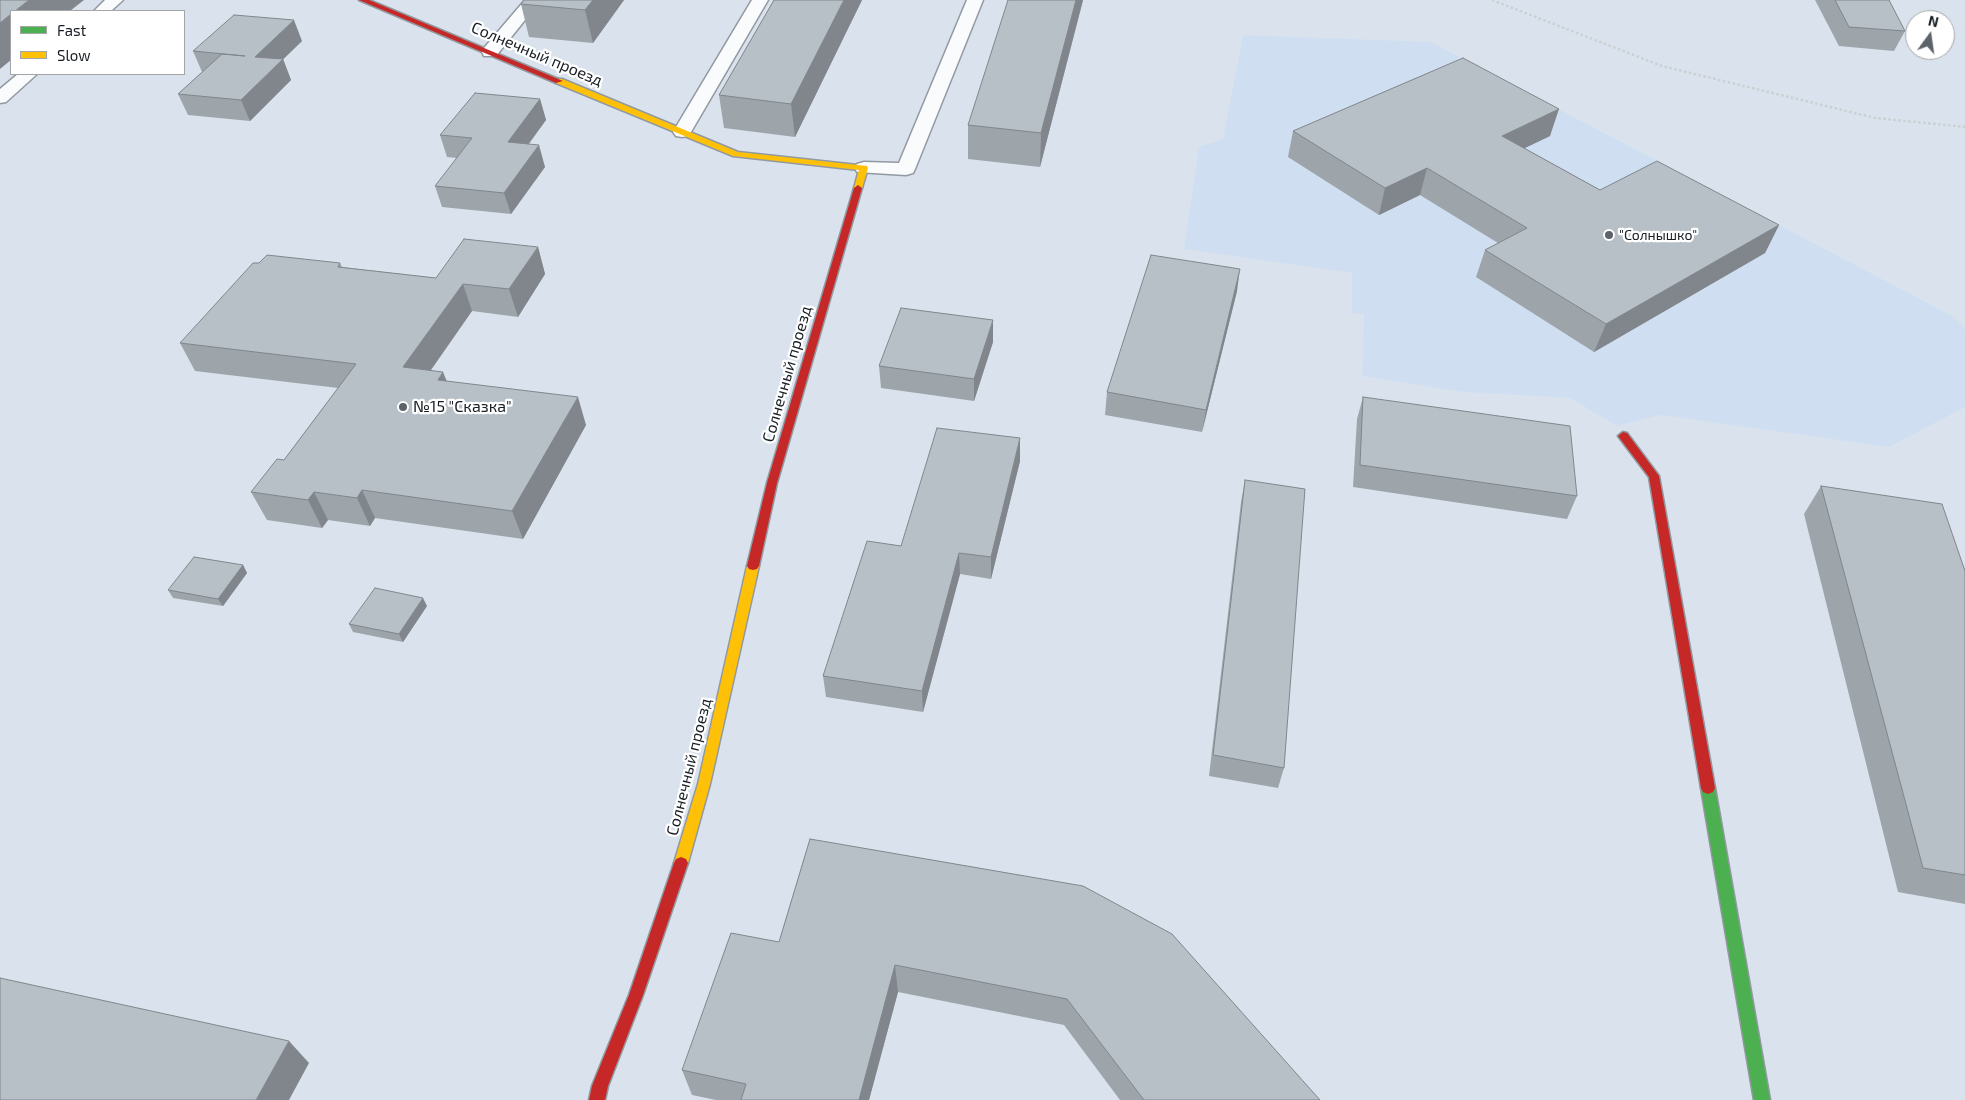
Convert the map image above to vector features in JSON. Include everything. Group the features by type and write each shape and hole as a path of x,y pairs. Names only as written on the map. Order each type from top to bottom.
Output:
{"street":[{"name":"Солнечный проезд","path":"363,0 736,154 864,168 772,483 704,784 674,887 636,995 600,1086 597,1100"},
{"path":"1623,436 1654,476 1762,1100"}],"lane":[{"path":"103,10 115,0"},
{"path":"490,52 533,0"},
{"path":"682,132 760,0"},
{"path":"864,168 906,169 975,0"},
{"path":"0,98 27,75"}],"path":[{"path":"1492,0 1662,66 1875,118 1965,127"}],"shaded area":[{"path":"1243,35 1431,42 1954,317 1965,329 1965,407 1889,447 1660,415 1616,426 1571,398 1464,392 1362,376 1364,315 1352,313 1352,273 1184,249 1199,147 1223,139"}],"building":[{"path":"0,0 29,0 16,10 10,10 10,15 0,23"},
{"path":"524,0 593,0 585,10 521,4"},
{"path":"774,0 844,0 791,104 719,95"},
{"path":"1008,0 1076,0 1041,133 968,125"},
{"path":"1835,0 1889,0 1905,31 1849,27"},
{"path":"234,15 294,20 255,57 283,59 241,100 178,94 222,54 245,56 193,51"},
{"name":"\"Солнышко\"","path":"1463,58 1559,109 1502,136 1600,190 1657,161 1779,225 1606,324 1485,250 1527,228 1427,168 1385,188 1293,131"},
{"path":"475,93 540,99 508,142 539,145 504,193 435,186 472,138 440,135"},
{"path":"464,239 538,247 509,289 463,284 403,367 443,372 438,380 578,397 512,511 362,490 357,498 314,492 308,500 251,492 277,459 284,460 356,364 180,343 253,263 259,263 267,255 340,263 338,267 436,278"},
{"path":"1151,255 1240,269 1206,410 1107,392"},
{"path":"901,308 993,320 974,379 879,366"},
{"path":"1363,397 1570,426 1577,496 1360,465"},
{"path":"937,428 1020,438 991,557 959,553 922,691 823,676 867,541 901,546"},
{"path":"1245,480 1305,489 1284,768 1213,755"},
{"path":"1821,486 1942,504 1965,571 1965,875 1923,868"},
{"path":"194,557 243,565 218,599 168,590"},
{"path":"375,588 423,598 399,634 349,624"},
{"path":"810,839 1083,886 1172,934 1320,1100 1144,1100 1067,999 895,965 859,1100 741,1100 746,1084 682,1070 731,933 779,942"},
{"path":"0,978 289,1041 256,1100 0,1100"}],"traffic: fast":[{"path":"1708,788 1762,1100"}],"traffic: slow":[{"path":"559,81 736,154 864,168 858,188"},
{"path":"681,863 704,784 753,566"}],"traffic: jam":[{"path":"363,0 559,81"},
{"path":"753,566 772,483 858,188"},
{"path":"1623,436 1654,476 1708,788"},
{"path":"597,1100 600,1086 636,995 681,863"}],"place":[{"name":"\"Солнышко\"","path":"1609,235"},
{"name":"№15 \"Сказка\"","path":"403,407"}]}
